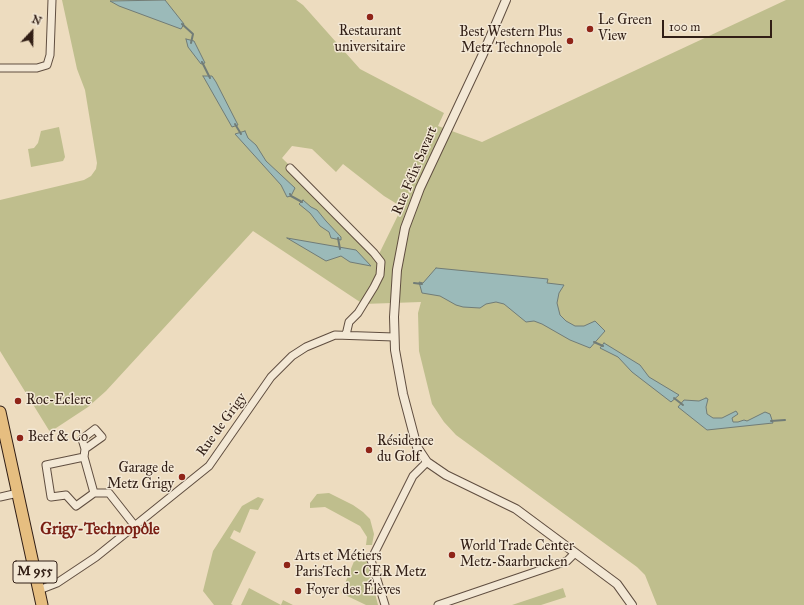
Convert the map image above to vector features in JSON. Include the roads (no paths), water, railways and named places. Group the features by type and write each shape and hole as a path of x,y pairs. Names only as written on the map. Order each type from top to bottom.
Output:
{"main road":[{"name":"M 955","path":"0,412 42,605"}],"street":[{"path":"0,68 37,68 47,65 50,55 52,0"},
{"name":"Rue Félix Savart","path":"427,462 417,447 403,394 394,337 394,295 397,270 406,228 420,188 483,54 506,0"},
{"path":"290,168 374,253 381,262 380,275 358,313 349,322 346,335"},
{"name":"Rue de Grigy","path":"39,590 57,583 90,561 209,466 271,377 292,356 329,337 346,335 394,337"},
{"path":"84,449 84,457 94,493"},
{"path":"84,457 46,465 51,497 66,495 76,506 94,493 109,494 135,526"},
{"path":"385,605 371,560 414,476 427,462 446,474 516,510 617,584 632,605"},
{"path":"0,497 18,492"},
{"path":"438,605 567,561 575,553"}],"water":[{"path":"165,0 184,24 181,29 119,6 110,1"},
{"path":"186,39 194,41 205,63 201,64 188,47"},
{"path":"203,76 212,76 238,125 232,127"},
{"path":"245,131 248,138 256,145 266,161 295,188 291,196 287,197 281,185 235,134"},
{"path":"303,200 317,210 341,237 341,240 331,238 329,232 320,226 310,213 299,204"},
{"path":"287,238 356,250 371,266 350,262 341,256 326,261"},
{"path":"436,268 548,279 547,283 564,285 559,293 557,303 560,315 566,321 575,326 584,326 595,321 605,331 590,348 570,340 542,324 534,321 526,322 504,304 496,302 486,304 480,308 463,307 456,305 440,296 422,293 419,282 423,283"},
{"path":"604,343 640,365 649,377 679,395 671,402 632,372 618,357 600,348"},
{"path":"706,398 708,399 706,407 707,414 713,418 722,418 736,411 738,414 732,418 733,422 744,420 747,421 765,412 770,414 773,423 707,430 678,407 684,400 699,401"}],"waterway":[{"path":"182,24 193,34 191,43"},
{"path":"202,62 210,78"},
{"path":"235,124 241,134"},
{"path":"290,194 302,202"},
{"path":"338,238 340,249"},
{"path":"414,283 422,284"},
{"path":"594,342 603,346"},
{"path":"674,398 683,405"},
{"path":"771,421 785,420"}],"place":[{"name":"Restaurant universitaire","path":"370,17"},
{"name":"Le Green View","path":"590,29"},
{"name":"Best Western Plus Metz Technopole","path":"570,41"},
{"name":"Roc-Eclerc","path":"18,401"},
{"name":"Beef & Co","path":"20,438"},
{"name":"Résidence du Golf","path":"369,450"},
{"name":"Garage de Metz Grigy","path":"182,477"},
{"name":"World Trade Center Metz-Saarbrucken","path":"452,555"},
{"name":"Arts et Métiers ParisTech - CER Metz","path":"287,565"},
{"name":"Foyer des Élèves","path":"298,591"}],"district":[{"name":"Grigy-Technopôle","path":"100,530"}]}
